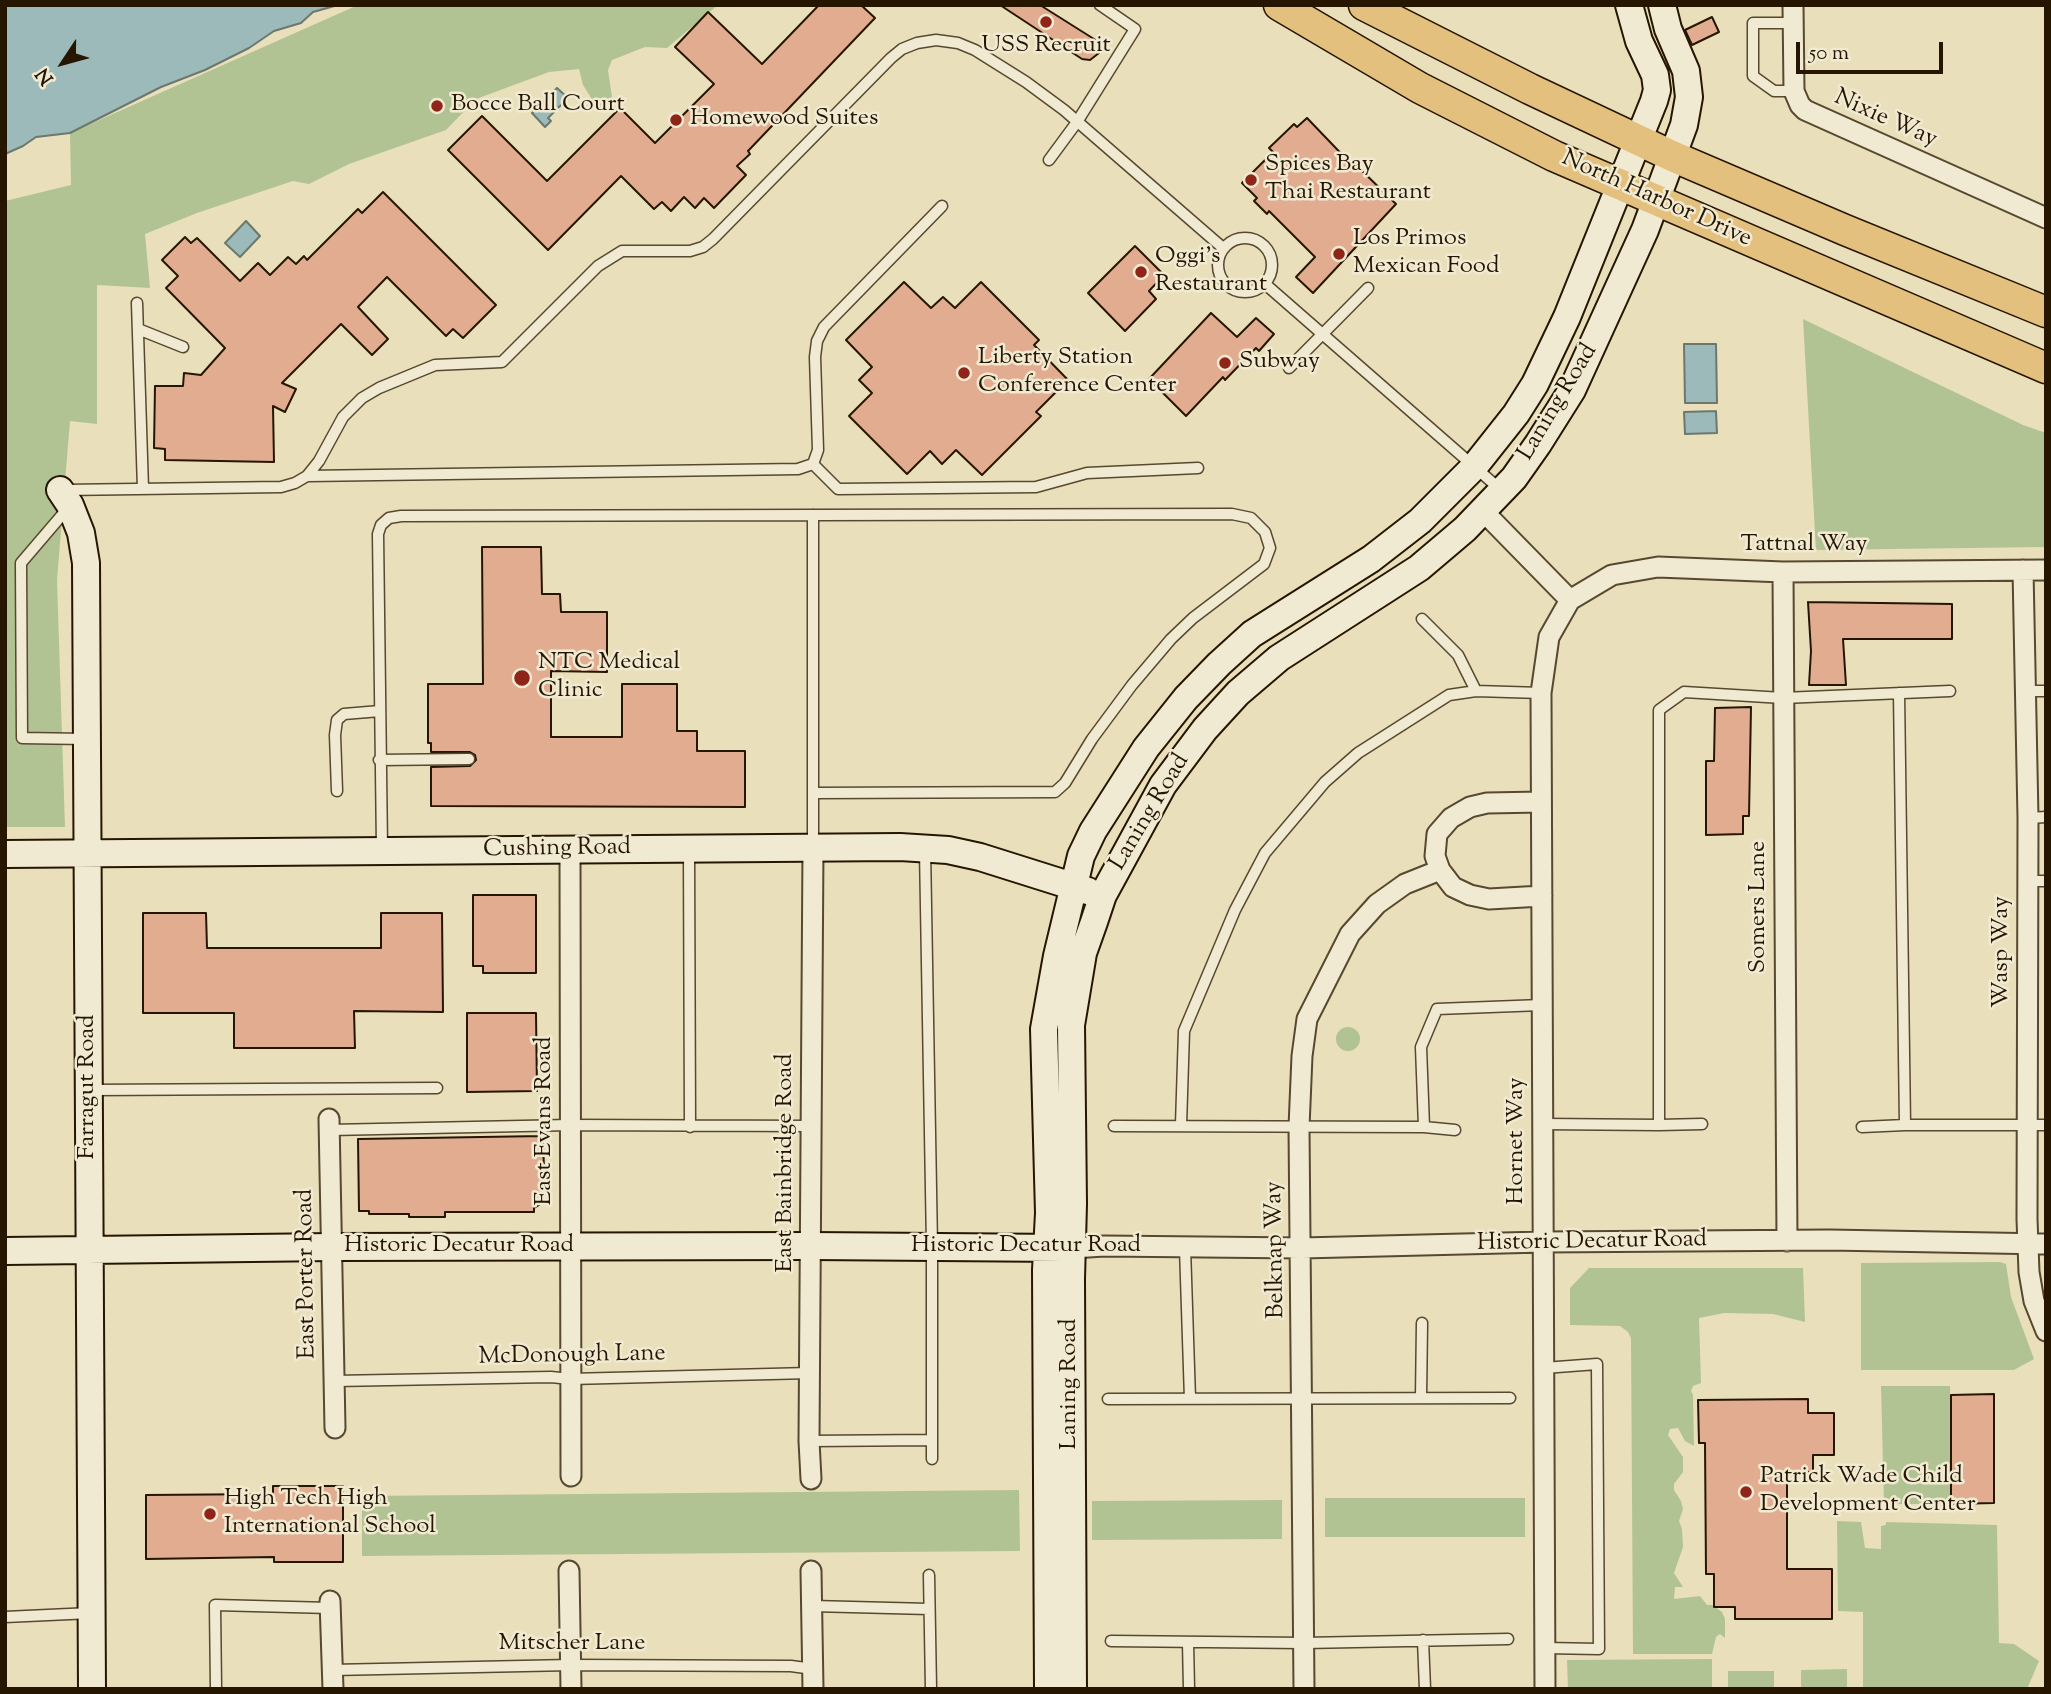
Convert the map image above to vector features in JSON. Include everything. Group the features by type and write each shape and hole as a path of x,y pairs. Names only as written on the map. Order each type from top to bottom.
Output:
{"main road":[{"name":"North Harbor Drive","path":"1279,5 1420,88 1520,139 1656,201 2046,368"},
{"name":"North Harbor Drive","path":"1364,5 1530,89 1672,156 2046,312"}],"street":[{"name":"Laning Road","path":"1073,1689 1060,1248 1049,1213 1044,1029 1072,888 1081,856 1093,831 1146,748 1186,698 1252,634 1371,559 1439,504 1474,467 1516,414 1535,384 1567,317 1654,101 1657,82 1633,25 1629,5"},
{"name":"Laning Road","path":"1048,1689 1060,1248 1071,1025 1083,953 1103,895 1163,785 1205,729 1238,693 1279,658 1419,568 1503,491 1538,444 1572,390 1600,332 1656,201 1687,112 1686,71 1665,7"},
{"path":"1793,14 1794,91"},
{"name":"Nixie Way","path":"1794,91 1800,105 1812,114 2041,214"},
{"name":"Farragut Road","path":"65,498 81,533 86,563 92,1689"},
{"path":"1483,511 1570,600"},
{"name":"Tattnal Way","path":"1570,600 1612,575 1658,567 1783,572 2046,570"},
{"name":"Wasp Way","path":"2024,570 2025,691 2037,817 2037,1244 2029,1272 2034,1301 2046,1331"},
{"name":"Somers Lane","path":"1783,572 1787,1241"},
{"name":"Hornet Way","path":"1545,1689 1541,693 1549,637 1570,600"},
{"path":"1541,802 1487,803 1469,807 1451,818 1437,834 1435,856 1440,870 1453,887 1470,895 1489,899 1542,896"},
{"name":"East Bainbridge Road","path":"811,1479 809,1441 813,848"},
{"name":"Cushing Road","path":"5,855 925,848 979,857 1072,888 1103,895"},
{"name":"East Evans Road","path":"570,850 571,1476"},
{"name":"Belknap Way","path":"1304,1689 1299,1126 1302,1056 1307,1019 1350,934 1377,904 1405,884 1440,870"},
{"name":"East Porter Road","path":"330,1124 335,1427"},
{"name":"Historic Decatur Road","path":"5,1251 571,1246 1302,1248 1543,1242 1787,1241 2037,1244"},
{"path":"811,1571 813,1679"},
{"path":"569,1572 571,1689"},
{"path":"330,1604 333,1679"}],"lane":[{"path":"1049,160 1077,122 1135,29 1100,5"},
{"path":"1793,14 1753,23 1753,76 1774,91 1794,91"},
{"path":"87,739 22,738 21,563 65,498 143,489 281,487 295,483 307,476 319,461 343,417 362,398 379,388 435,365 502,362 598,266 622,251 690,251 703,247 902,49 936,40 958,43 975,50 1026,82 1077,122 1223,248"},
{"path":"813,464 818,450 815,357 817,341 824,327 942,205"},
{"path":"1246,238 1262,244 1271,259 1272,268 1264,283 1248,292 1231,288 1224,282 1217,265 1223,248 1238,239 1246,238"},
{"path":"1264,283 1503,491"},
{"path":"1289,368 1367,288"},
{"path":"137,303 143,489"},
{"path":"138,329 183,346"},
{"path":"307,476 798,469 813,464"},
{"path":"813,464 838,489 1037,487 1087,472 1198,468"},
{"path":"382,852 378,534 381,525 389,518 1232,514 1251,518 1259,524 1269,540 1268,556 1258,570 1192,618 1171,639 1132,685 1092,739 1065,783 1055,792 813,793"},
{"path":"813,515 813,848"},
{"path":"1422,619 1458,655 1476,691"},
{"path":"1181,1125 1184,1031 1235,910 1265,853 1325,782 1358,753 1449,695 1476,691 1541,693"},
{"path":"1659,1125 1659,709 1684,692 1783,698 1950,691"},
{"path":"2025,691 2046,691"},
{"path":"1899,692 1905,1125"},
{"path":"337,791 337,720 344,714 380,711"},
{"path":"379,760 469,759"},
{"path":"925,848 932,1246 932,1458"},
{"path":"689,849 690,1127"},
{"path":"1424,1127 1421,1047 1437,1009 1542,1005"},
{"path":"89,1090 437,1088"},
{"path":"330,1124 811,1126"},
{"path":"1542,1124 1702,1124"},
{"path":"1862,1127 2036,1125"},
{"path":"1114,1126 1424,1127 1455,1130"},
{"path":"1185,1248 1190,1399"},
{"path":"1421,1398 1422,1324"},
{"path":"1544,1367 1597,1364 1600,1649 1545,1648"},
{"name":"McDonough Lane","path":"335,1381 810,1373"},
{"path":"1108,1399 1510,1398"},
{"path":"809,1441 932,1440"},
{"path":"929,1575 931,1689"},
{"path":"216,1689 215,1605 330,1604"},
{"path":"812,1605 929,1609"},
{"path":"5,1618 92,1613"},
{"path":"1111,1641 1304,1643 1508,1639"},
{"path":"1423,1640 1424,1689"},
{"path":"1188,1642 1189,1689"},
{"name":"Mitscher Lane","path":"333,1679 571,1665 791,1666 813,1679"}],"green space":[{"path":"358,5 718,5 667,48 645,47 612,60 608,70 612,97 600,112 583,85 579,69 549,72 476,99 446,130 349,164 309,184 293,181 197,213 145,234 150,288 97,285 97,424 70,421 57,580 65,827 5,827 5,201 71,185 70,133"},
{"path":"1803,319 2023,425 2046,433 2046,547 1816,550"},
{"path":"1348,1027 1357,1030 1360,1039 1357,1048 1348,1051 1339,1048 1336,1039 1339,1030"},
{"path":"1861,1263 2006,1264 2011,1297 2034,1359 2014,1370 1861,1370"},
{"path":"1589,1268 1803,1268 1805,1322 1773,1314 1724,1313 1699,1318 1701,1383 1693,1386 1691,1391 1694,1446 1685,1441 1678,1428 1670,1429 1668,1435 1683,1457 1683,1472 1674,1484 1674,1490 1683,1509 1679,1521 1683,1547 1674,1573 1683,1587 1675,1587 1674,1599 1700,1596 1707,1605 1712,1605 1722,1612 1725,1619 1725,1638 1720,1634 1716,1637 1712,1654 1633,1654 1631,1338 1620,1326 1570,1325 1570,1288"},
{"path":"1881,1386 1950,1386 1951,1504 1884,1504"},
{"path":"1019,1490 1020,1551 362,1556 362,1496"},
{"path":"1325,1498 1525,1498 1525,1537 1325,1537"},
{"path":"1282,1500 1282,1539 1092,1540 1092,1501"},
{"path":"1837,1521 1861,1522 1865,1548 1881,1549 1881,1526 1886,1525 1886,1522 1997,1525 1999,1643 2014,1644 2039,1661 2027,1689 1863,1689 1863,1612 1838,1611"},
{"path":"1712,1659 1712,1689 1568,1689 1567,1660"},
{"path":"1847,1669 1847,1689 1801,1689 1801,1670"},
{"path":"1728,1671 1774,1671 1774,1689 1728,1689"}],"water":[{"path":"5,5 338,5 313,12 301,23 274,31 249,48 205,70 161,87 70,133 36,137 5,154"},
{"path":"557,88 568,98 548,118 551,121 545,127 532,113"},
{"path":"246,221 260,236 240,257 225,243"},
{"path":"1684,344 1716,344 1717,403 1685,403"},
{"path":"1716,411 1717,433 1685,434 1684,412"}],"building":[{"path":"819,5 861,5 875,18 748,151 750,154 737,166 746,175 714,208 704,198 695,208 684,197 671,211 662,202 654,209 621,176 548,250 448,150 482,116 547,181 620,108 655,143 714,84 675,47 708,12 762,64"},
{"name":"USS Recruit","path":"1000,5 1040,5 1094,39 1099,45 1099,53 1090,60 1082,59"},
{"path":"1712,17 1719,32 1692,45 1685,30"},
{"path":"1307,118 1354,167 1356,165 1396,204 1313,293 1296,277 1315,257 1269,211 1267,214 1254,201 1257,198 1242,183 1273,152 1269,148 1294,124 1297,127"},
{"path":"383,192 496,305 463,338 453,329 446,336 387,277 358,307 388,339 372,355 341,324 282,383 296,389 285,412 273,406 274,462 165,460 165,449 154,448 155,386 183,386 184,373 201,375 225,348 166,288 178,276 162,260 185,237 191,243 197,238 240,281 258,263 270,275 288,257 296,264 304,256 307,260 358,209 362,213"},
{"path":"1135,246 1164,275 1149,291 1156,299 1125,331 1088,293"},
{"name":"Liberty Station Conference Center","path":"904,282 931,308 943,297 955,308 981,282 1039,340 1034,345 1068,380 1036,412 1041,416 982,475 956,450 942,464 930,451 907,474 849,416 872,393 859,380 872,367 846,340"},
{"path":"1211,313 1237,337 1256,318 1274,334 1259,351 1256,348 1225,380 1223,377 1186,416 1149,379"},
{"name":"NTC Medical Clinic","path":"482,547 541,547 542,594 560,594 561,612 607,612 607,672 551,671 551,737 622,737 622,684 677,684 677,731 697,731 697,751 745,751 745,807 431,806 431,767 470,766 476,760 475,755 470,752 431,752 431,743 428,743 428,684 483,684"},
{"path":"1808,602 1952,604 1952,639 1843,639 1846,685 1809,685 1811,651"},
{"path":"1751,707 1749,816 1743,816 1743,834 1706,835 1706,761 1714,761 1715,708"},
{"path":"473,895 536,895 536,973 483,973 483,966 473,966"},
{"path":"143,913 206,913 207,948 381,948 381,913 442,913 443,1012 354,1011 355,1048 234,1048 234,1013 143,1013"},
{"path":"467,1013 536,1013 537,1091 467,1092"},
{"path":"543,1136 543,1199 534,1208 534,1212 445,1212 445,1217 409,1217 409,1214 369,1214 369,1211 359,1211 358,1139"},
{"path":"1994,1394 1994,1503 1951,1504 1951,1395"},
{"name":"Patrick Wade Child Development Center","path":"1808,1399 1808,1413 1834,1413 1834,1455 1813,1455 1813,1472 1787,1472 1787,1569 1832,1569 1832,1619 1735,1619 1735,1607 1714,1607 1714,1574 1706,1574 1705,1443 1699,1443 1698,1400"},
{"path":"273,1486 343,1486 343,1562 274,1562 274,1557 146,1559 146,1495 273,1494"}],"place":[{"name":"USS Recruit","path":"1046,22"},
{"name":"Bocce Ball Court","path":"437,106"},
{"name":"Homewood Suites","path":"676,120"},
{"name":"Spices Bay Thai Restaurant","path":"1251,180"},
{"name":"Los Primos Mexican Food","path":"1339,254"},
{"name":"Oggi's Restaurant","path":"1141,272"},
{"name":"Subway","path":"1225,363"},
{"name":"Liberty Station Conference Center","path":"964,373"},
{"name":"NTC Medical Clinic","path":"522,678"},
{"name":"Patrick Wade Child Development Center","path":"1746,1492"},
{"name":"High Tech High International School","path":"210,1514"}]}
